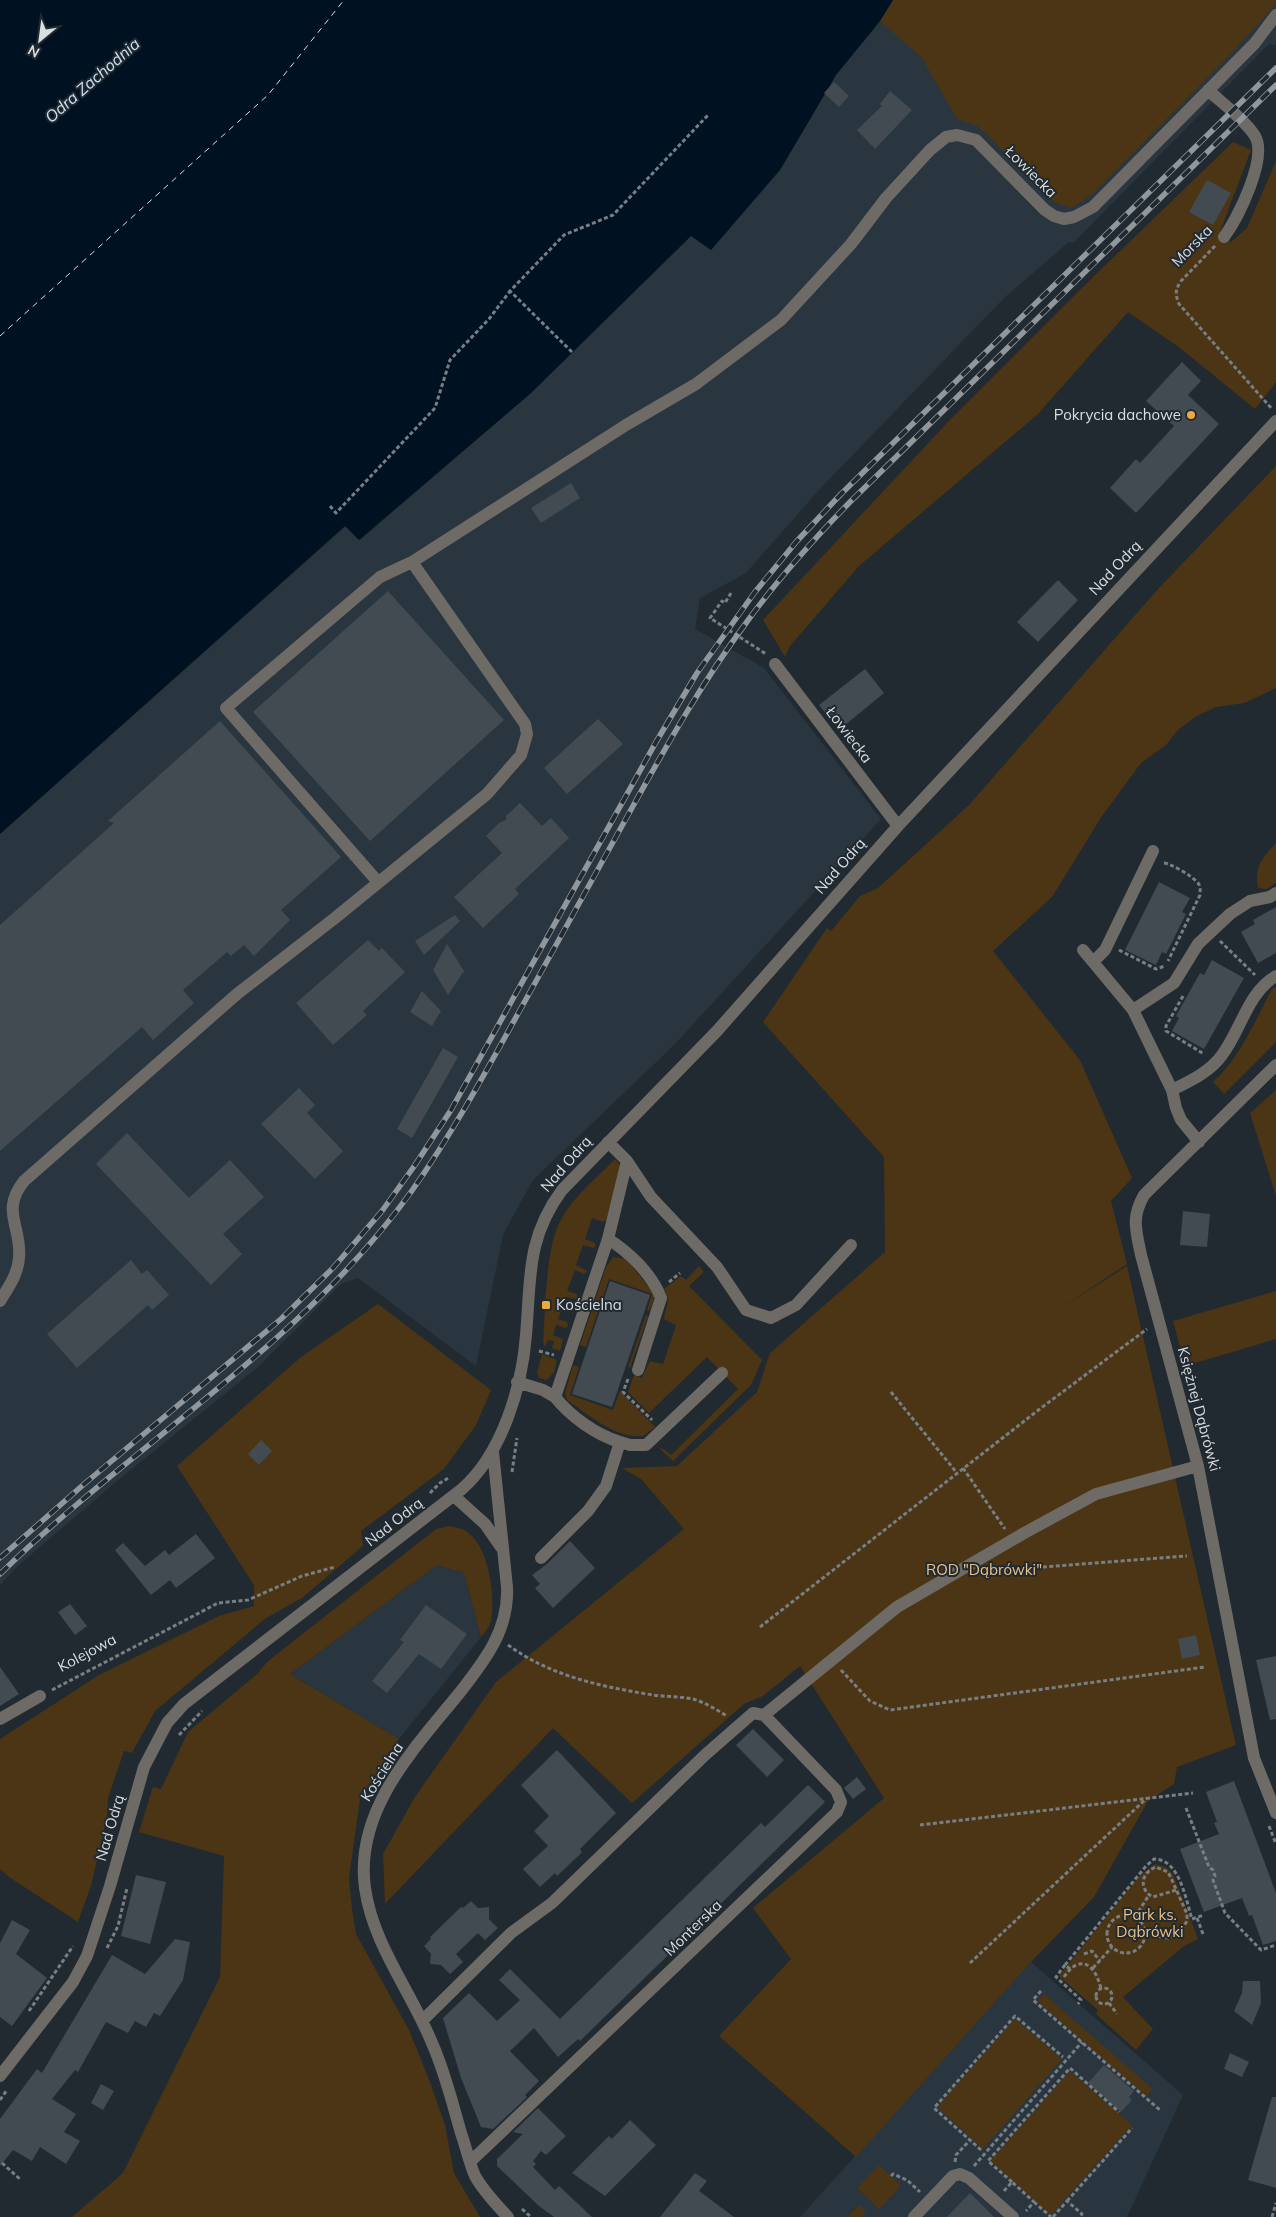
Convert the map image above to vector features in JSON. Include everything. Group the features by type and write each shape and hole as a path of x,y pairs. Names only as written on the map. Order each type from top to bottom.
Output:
{"street":[{"name":"Łowiecka","path":"412,562 626,425 696,384 781,320 851,244 886,198 930,150 942,140 957,135 967,136 980,144 1045,210 1064,218 1074,217 1093,207 1255,43 1276,15"},
{"name":"Morska","path":"1208,90 1249,129 1258,144 1253,178 1232,227 1224,237"},
{"name":"Nad Odrą","path":"0,2076 72,1982 87,1956 108,1894 144,1767 167,1723 184,1704 454,1496 482,1470 502,1432 517,1382 526,1337 532,1251 539,1228 562,1190 717,1031 898,826 1276,420"},
{"path":"0,1301 17,1269 19,1259 19,1247 11,1217 11,1204 14,1192 237,994 378,882 487,794 521,755 527,734 526,724 412,562 380,577 226,708 378,882"},
{"name":"Łowiecka","path":"775,664 898,826"},
{"path":"1094,962 1104,950 1153,852"},
{"path":"1133,1010 1174,983 1198,944 1230,914 1250,901 1270,897 1276,893"},
{"path":"1083,950 1133,1010 1172,1090 1181,1120 1199,1142"},
{"path":"1172,1090 1203,1073 1219,1059 1264,984 1276,976"},
{"name":"Księżnej Dąbrówki","path":"1276,1064 1144,1195 1137,1208 1135,1222 1141,1255 1198,1466 1254,1758 1276,1813"},
{"path":"608,1142 627,1161 651,1197 717,1267 746,1310 772,1318 796,1305 851,1245"},
{"path":"555,1396 608,1239 612,1215 627,1161"},
{"path":"608,1239 627,1251 658,1290 661,1298 638,1370"},
{"path":"517,1382 555,1396 564,1408 604,1436 630,1445 646,1445 722,1373"},
{"path":"541,1558 588,1511 606,1486 620,1442"},
{"name":"Kościelna","path":"493,1452 504,1556 507,1606 496,1643 484,1662 391,1782 371,1822 366,1844 365,1888 370,1912 386,1953 423,2020 445,2072 475,2176 489,2198 508,2217"},
{"path":"423,2020 511,1934 552,1903 739,1725 758,1714 832,1660 897,1607 1096,1494 1198,1466"},
{"name":"Kościelna","path":"454,1496 489,1529 504,1556"},
{"path":"0,1719 40,1696"},
{"name":"Monterska","path":"470,2162 838,1812 841,1802 836,1790 758,1714"},
{"path":"914,2217 953,2176 960,2174 969,2178 1013,2217"}],"path":[{"path":"330,506 336,513 435,408 450,360 488,319 510,291 564,235 613,215 709,114"},
{"name":"Morska","path":"1224,237 1181,281 1175,294 1179,304 1276,413"},
{"path":"510,291 572,352"},
{"path":"731,593 725,603 722,601 710,618 763,652"},
{"path":"1113,949 1156,969 1165,967 1200,895 1200,889 1198,884 1165,862 1162,866"},
{"path":"1214,941 1218,939 1264,984"},
{"path":"1186,992 1166,1026 1166,1031 1203,1052 1206,1056 1205,1058"},
{"path":"760,1627 1141,1332 1159,1324"},
{"path":"540,1342 539,1351 544,1351"},
{"path":"891,1392 957,1473"},
{"path":"626,1394 647,1416 664,1430"},
{"path":"502,1432 517,1437 512,1474"},
{"path":"963,1468 1012,1540"},
{"path":"983,1572 1187,1556"},
{"name":"Kolejowa","path":"40,1696 190,1616 218,1604 248,1600 302,1576 339,1567 334,1574"},
{"path":"504,1650 510,1637"},
{"path":"508,1644 528,1660 560,1674 610,1688 665,1697 693,1699 718,1711 739,1725"},
{"path":"832,1660 870,1701 890,1710 1205,1666"},
{"path":"920,1825 1193,1793"},
{"path":"970,1963 1147,1798"},
{"path":"1186,1808 1208,1867 1213,1870 1215,1876 1212,1880 1225,1913 1261,1950 1276,1945"},
{"path":"1078,2004 1081,2000 1056,1977 1146,1866 1154,1859 1163,1860 1176,1872 1192,1919"},
{"path":"1145,1934 1168,1938 1180,1932 1187,1921 1187,1914 1168,1872 1156,1867 1148,1872 1142,1881 1145,1891 1149,1895 1158,1897 1176,1890"},
{"path":"1135,1917 1149,1895"},
{"path":"1124,1915 1135,1917 1143,1926 1145,1934 1142,1943 1134,1951 1122,1952 1112,1947 1107,1936 1113,1920 1124,1915"},
{"path":"1187,1921 1204,1915"},
{"path":"1197,1918 1203,1934"},
{"path":"25,2017 77,1940"},
{"path":"1094,1968 1112,1947"},
{"path":"1084,1954 1092,1951 1100,1961"},
{"path":"1064,1977 1070,1969 1077,1965 1083,1964 1094,1968"},
{"path":"1065,1965 1070,1969"},
{"path":"1094,1968 1101,1989"},
{"path":"1101,1989 1109,1990 1111,1993 1112,1997 1109,2003"},
{"path":"1101,1989 1098,1991 1096,1998 1101,2004 1109,2003"},
{"path":"1040,1992 1033,2000 1161,2111"},
{"path":"1109,2003 1117,2014"},
{"path":"981,2150 934,2108 1016,2016 1063,2058"},
{"path":"969,2178 973,2168 984,2153 1082,2042"},
{"path":"1119,2112 1070,2068 988,2161 1052,2217 1132,2128"},
{"path":"953,2176 956,2155 970,2140"},
{"path":"2,2163 21,2180"},
{"path":"891,2176 893,2174 907,2180 930,2201"},
{"path":"995,2201 1012,2182"},
{"path":"1067,2201 1082,2214 1080,2217"},
{"path":"1020,2217 1034,2202"},
{"path":"1272,2217 1276,2203"},
{"path":"517,2205 531,2217"}],"shaded area":[{"path":"893,0 1276,0 1276,45 1269,44 1074,242 1069,242 1004,298 818,491 746,573 700,598 695,629 764,668 881,819 674,1045 533,1180 503,1235 476,1366 358,1278 341,1284 258,1367 122,1477 20,1564 0,1585 0,834 346,526 360,540 531,393 691,236 711,250 780,170 836,75 880,21"},
{"path":"437,1565 464,1573 481,1637 399,1739 290,1674"},
{"path":"1031,1962 1183,2095 1127,2217 800,2217"}],"green space":[{"path":"893,0 1276,0 1276,4 1230,55 1092,194 1072,208 1054,202 978,126 957,119 922,58 880,21"},
{"path":"1233,142 1251,150 1220,232 1231,242 1247,228 1276,161 1276,382 1255,409 1180,348 1128,312 1038,414 859,566 790,646 785,657 763,620 947,423 1088,282"},
{"name":"ROD \"Dąbrówki\"","path":"1276,466 1276,688 1244,703 1216,707 1195,717 1178,730 1166,745 1141,763 1102,816 1052,897 993,951 1080,1060 1132,1178 1111,1201 1127,1264 1061,1308 1127,1266 1236,1745 1177,1767 1174,1784 1148,1801 1094,1897 1031,1962 856,2157 719,2036 791,1959 753,1908 884,1798 800,1666 763,1696 744,1704 632,1803 553,1728 385,1904 383,1854 415,1797 496,1682 684,1529 641,1479 622,1468 677,1466 757,1392 770,1353 885,1252 884,1157 763,1022 827,928 831,931 860,896 878,888 969,805 1158,589"},
{"path":"1276,843 1276,883 1266,889 1258,888 1257,874 1260,863"},
{"path":"1276,987 1276,1042 1224,1094 1213,1082 1239,1050 1272,989"},
{"path":"1276,1090 1276,1196 1250,1113"},
{"path":"615,1159 621,1166 606,1220 603,1222 592,1218 585,1239 595,1243 596,1246 593,1248 583,1245 576,1265 587,1271 584,1274 575,1270 567,1291 577,1294 577,1299 566,1297 558,1319 567,1322 568,1326 566,1328 556,1325 553,1335 563,1339 560,1351 552,1348 554,1341 548,1340 545,1347 543,1341 545,1310 548,1310 548,1301 545,1300 553,1239 567,1210 590,1183"},
{"path":"613,1257 626,1259 653,1292 654,1298 650,1311 647,1310 652,1294 609,1279 586,1347 580,1345 606,1267"},
{"path":"699,1266 704,1272 689,1286 762,1360 751,1385 673,1461 658,1447 671,1455 738,1389 707,1357 649,1413 628,1392 634,1375 642,1378 650,1361 663,1364 676,1325 664,1319 668,1297 664,1289 681,1276 686,1280"},
{"path":"1276,1291 1276,1339 1185,1366 1173,1321"},
{"path":"378,1304 491,1390 476,1425 444,1469 361,1531 363,1546 302,1598 266,1618 155,1711 132,1753 124,1751 108,1798 107,1816 91,1886 78,1922 9,1877 0,1869 0,1739 99,1675 219,1616 254,1606 254,1585 177,1466 301,1357"},
{"path":"646,1315 648,1316 630,1368 628,1367"},
{"path":"542,1354 557,1360 554,1372 547,1380 539,1378 537,1373"},
{"path":"573,1365 579,1367 570,1395 613,1410 620,1391 655,1427 643,1436 623,1434 603,1425 567,1400 565,1393"},
{"path":"449,1526 464,1530 473,1536 480,1546 489,1572 492,1614 490,1624 481,1637 464,1573 437,1565 290,1674 399,1739 360,1799 349,1878 356,1934 409,2030 445,2125 454,2173 480,2217 72,2217 123,2173 220,1977 224,1856 139,1832 153,1787 161,1789 188,1732 257,1674 267,1662 436,1529"},
{"name":"Park ks. Dąbrówki","path":"1155,1864 1166,1867 1173,1874 1198,1939 1184,1946 1123,1997 1153,2029 1136,2050 1096,2014 1098,2010 1059,1976 1141,1874"},
{"path":"1044,1994 1153,2089 1146,2096 1037,2001"},
{"path":"1015,2019 1062,2059 983,2149 937,2107"},
{"path":"1070,2071 1132,2125 1051,2215 990,2161"},
{"path":"879,2165 901,2186 879,2209 857,2188"},
{"path":"859,2205 866,2212 862,2217 848,2217"}],"water":[{"name":"Odra Zachodnia","path":"0,0 893,0 880,21 836,75 780,170 711,250 691,236 531,393 359,540 345,526 0,834"}],"building":[{"path":"834,82 849,96 839,107 824,93"},
{"path":"890,91 912,110 875,149 857,130 882,106 880,104"},
{"path":"1207,180 1231,193 1213,225 1189,212"},
{"path":"1182,362 1201,381 1188,395 1219,424 1136,513 1110,488 1136,459 1140,463 1174,426 1146,401"},
{"path":"571,483 580,498 541,523 531,508"},
{"path":"1058,580 1078,600 1038,642 1017,622"},
{"path":"388,591 504,720 370,841 253,712"},
{"path":"865,669 884,693 839,730 819,705"},
{"path":"598,719 623,744 567,794 544,768"},
{"path":"220,721 341,857 281,910 290,920 254,956 244,945 231,956 227,952 183,990 194,1003 153,1040 142,1027 0,1151 0,925 114,823 108,821"},
{"path":"520,803 542,826 551,818 569,838 515,889 519,894 483,928 454,897 502,853 486,836 499,823 506,820 506,816"},
{"path":"1159,882 1190,898 1182,912 1186,914 1166,954 1162,952 1156,965 1125,950"},
{"path":"1276,907 1276,953 1258,963 1241,932 1255,924 1253,920"},
{"path":"455,915 460,921 424,955 415,941"},
{"path":"368,940 379,951 382,948 405,972 363,1011 367,1015 333,1045 296,1003"},
{"path":"447,944 464,971 448,995 433,970"},
{"path":"1212,960 1244,978 1204,1049 1172,1031 1179,1018 1176,1016 1200,973 1204,975"},
{"path":"422,991 441,1011 432,1026 410,1012"},
{"path":"443,1048 458,1057 412,1138 397,1129"},
{"path":"299,1088 315,1105 307,1113 343,1151 315,1179 261,1124"},
{"path":"127,1133 189,1198 230,1160 264,1197 223,1234 242,1254 211,1285 96,1164"},
{"path":"1183,1211 1210,1214 1207,1247 1180,1245"},
{"path":"131,1260 142,1274 147,1270 169,1295 152,1310 148,1305 77,1368 47,1334"},
{"path":"610,1281 650,1295 612,1407 572,1394"},
{"path":"261,1440 272,1451 259,1465 248,1454"},
{"path":"196,1534 215,1558 176,1588 170,1580 151,1595 115,1550 123,1543 145,1566 165,1550 169,1555"},
{"path":"570,1541 595,1568 553,1608 535,1588 540,1584 532,1575 547,1564"},
{"path":"70,1604 87,1626 75,1635 58,1612"},
{"path":"426,1605 467,1634 441,1669 419,1654 387,1693 372,1681 404,1642 400,1640"},
{"path":"1196,1635 1200,1655 1182,1659 1178,1639"},
{"path":"1276,1656 1276,1719 1270,1720 1256,1660"},
{"path":"0,1667 19,1694 0,1706"},
{"path":"753,1729 784,1760 767,1777 736,1745"},
{"path":"557,1750 616,1813 580,1849 582,1852 577,1857 557,1876 555,1873 540,1887 523,1869 548,1846 534,1831 549,1816 521,1785"},
{"path":"857,1777 866,1789 853,1799 844,1788"},
{"path":"1234,1781 1276,1893 1276,1941 1263,1945 1252,1915 1249,1916 1242,1898 1204,1912 1180,1849 1219,1834 1214,1823 1217,1822 1206,1792"},
{"path":"808,1785 825,1802 580,2041 578,2039 558,2057 534,2028 510,2051 539,2081 525,2095 527,2097 493,2129 481,2127 461,2078 443,2018 469,1993 497,2021 520,2000 499,1980 510,1969 560,2019 761,1823 765,1827"},
{"path":"136,1875 166,1882 150,1944 121,1936"},
{"path":"471,1901 478,1908 489,1907 489,1919 498,1928 485,1940 478,1933 456,1954 463,1962 450,1974 441,1965 430,1964 431,1954 424,1946 431,1939 430,1937 461,1907 463,1908"},
{"path":"12,1920 30,1930 16,1954 47,1978 12,2026 0,2017 0,1943"},
{"path":"175,1939 190,1942 183,1980 160,2016 154,2013 146,2027 135,2021 128,2033 106,2022 78,2072 75,2070 52,2099 76,2114 64,2132 80,2141 66,2164 40,2147 32,2161 13,2150 0,2166 0,2119 37,2069 42,2073 112,1955 145,1974"},
{"path":"1243,1981 1260,1981 1261,2003 1252,2025 1234,2011 1242,1993"},
{"path":"1230,2053 1249,2062 1242,2077 1224,2069"},
{"path":"1104,2065 1134,2091 1129,2097 1132,2100 1121,2112 1088,2083"},
{"path":"101,2084 114,2091 103,2110 91,2103"},
{"path":"1272,2097 1276,2097 1276,2188 1248,2180"},
{"path":"538,2108 566,2136 546,2155 541,2151 533,2161 536,2164 533,2167 555,2190 559,2186 592,2217 554,2217 539,2206 497,2166 497,2159 523,2134 513,2132"},
{"path":"630,2120 656,2145 605,2196 572,2173 609,2136 612,2139"},
{"path":"695,2173 707,2181 699,2191 734,2217 660,2217"},
{"path":"970,2193 994,2217 947,2217"}],"ferry route":[{"path":"0,336 268,95 344,0"}],"railway":[{"path":"0,1558 83,1485 281,1319 333,1268 382,1211 451,1110 656,742 697,673 755,592 797,541 841,494 1276,68"},
{"path":"0,1574 52,1526 268,1346 319,1298 367,1247 411,1192 456,1122 673,736 715,667 770,591 850,502 1276,85"}],"place":[{"name":"Pokrycia dachowe","path":"1191,415"},
{"name":"Kościelna","path":"546,1305"}]}
